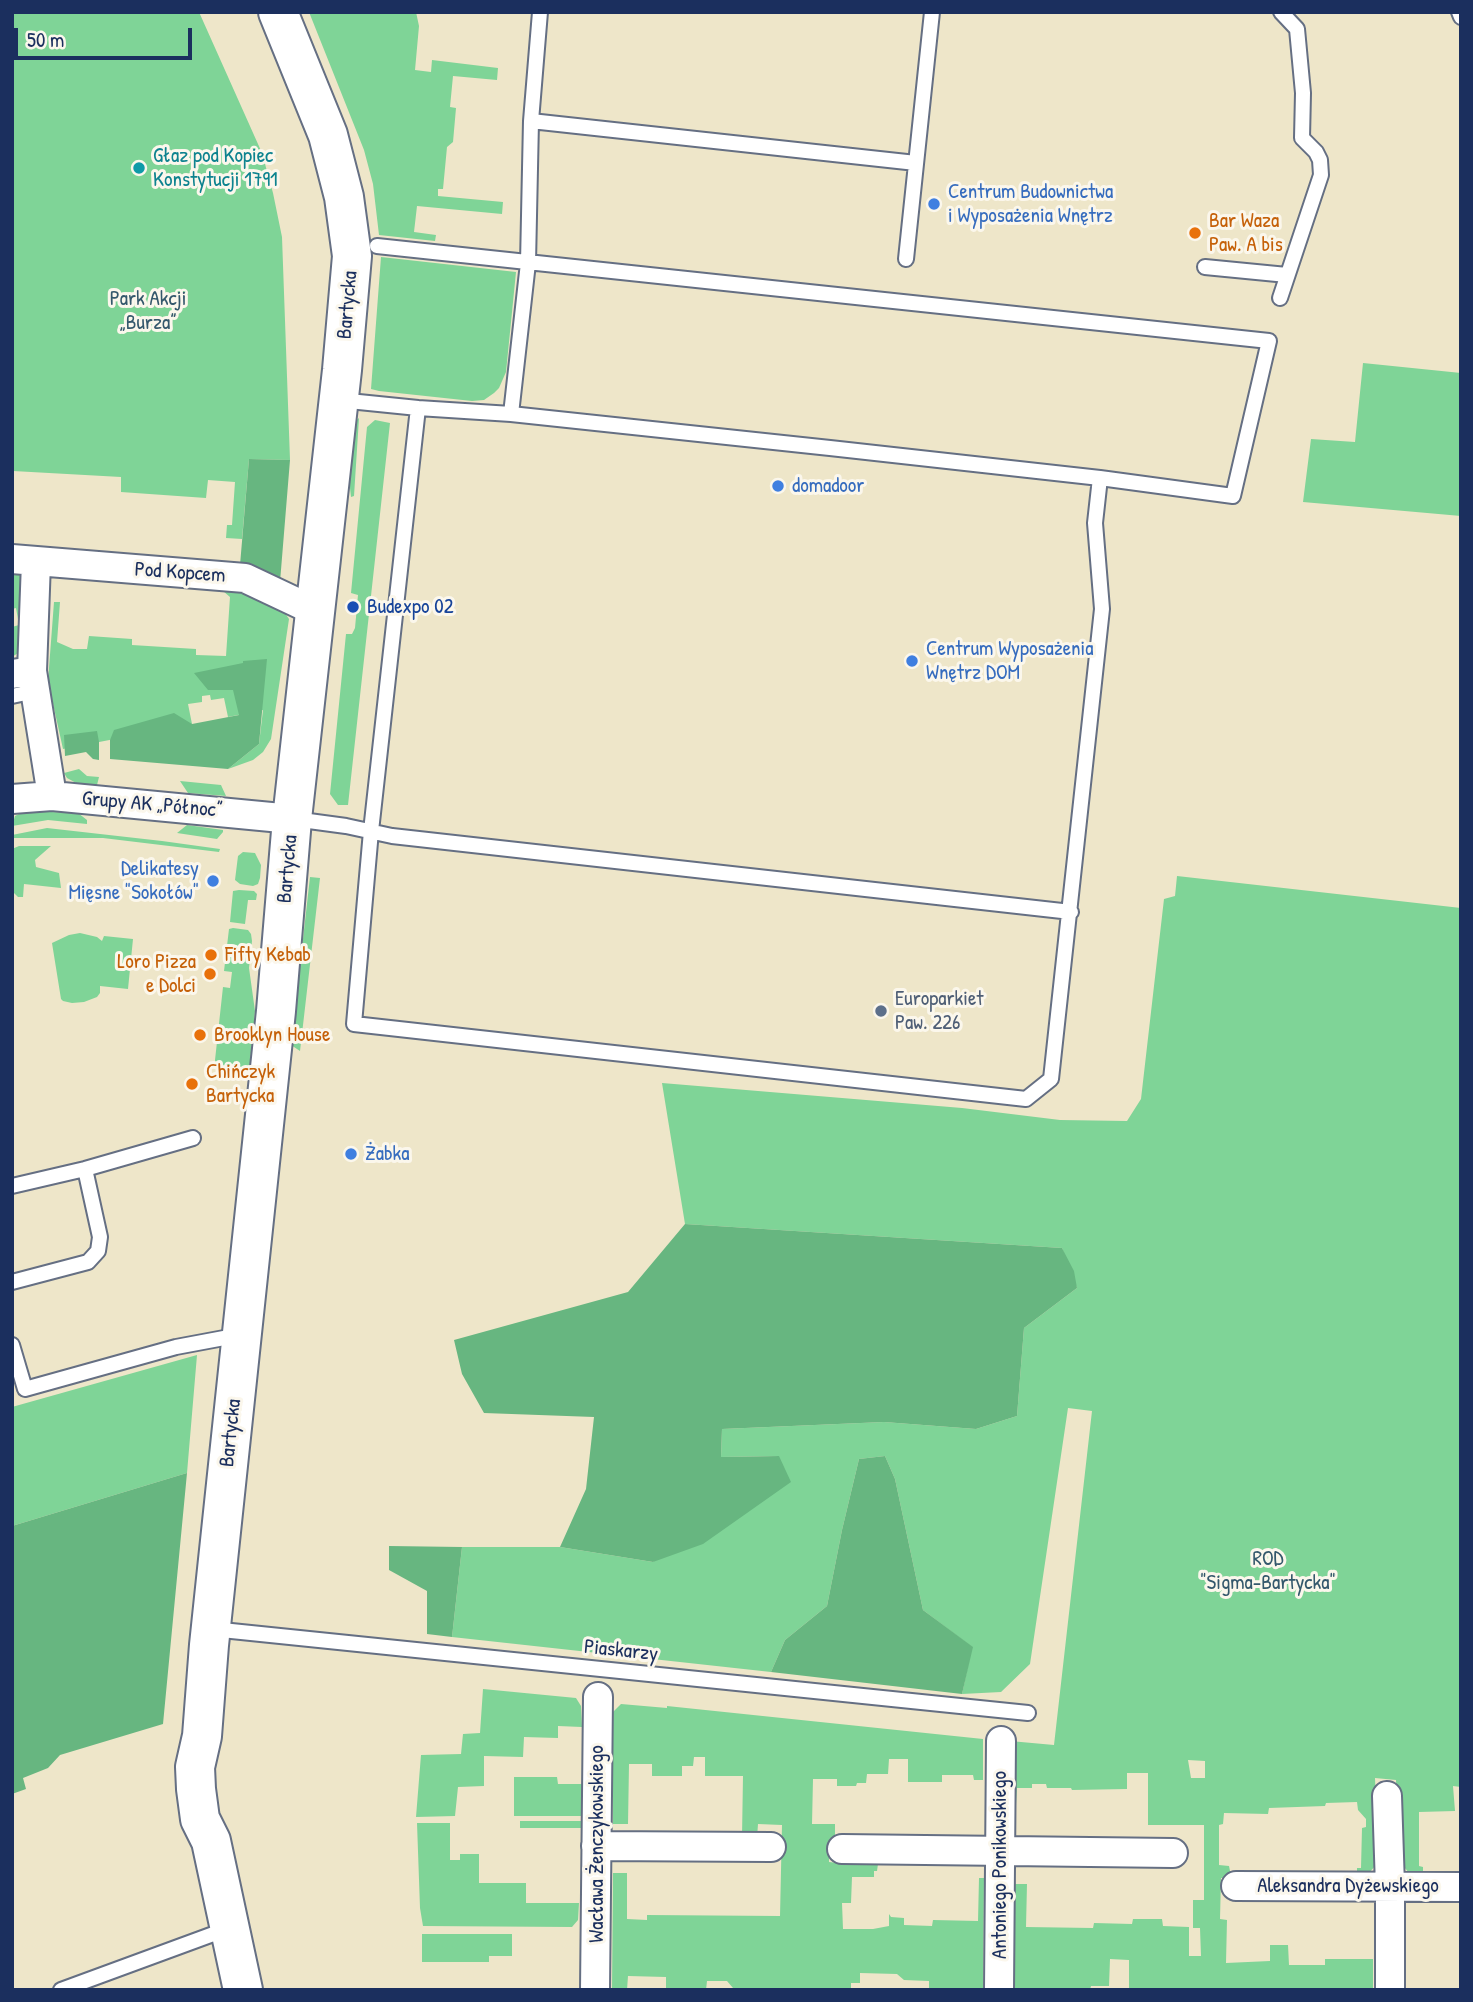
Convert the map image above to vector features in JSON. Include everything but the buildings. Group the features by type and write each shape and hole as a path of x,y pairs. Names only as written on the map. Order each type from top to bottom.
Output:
{"street":[{"name":"Bartycka","path":"243,1990 211,1841 215,1832 217,1811 202,1736 276,1011 292,819 317,612 352,256 344,197 328,135 278,12"},
{"name":"Pod Kopcem","path":"52,796 23,683 24,561 245,578 317,612"},
{"name":"Grupy AK „Północ”","path":"12,799 52,796 292,819"},
{"name":"Wacława Żenczykowskiego","path":"595,1990 598,1697"},
{"name":"Antoniego Ponikowskiego","path":"999,1990 1001,1741"},
{"path":"1387,1796 1390,1990"},
{"path":"596,1846 771,1847"},
{"path":"842,1849 1173,1853"},
{"name":"Aleksandra Dyżewskiego","path":"1236,1885 1461,1887"}],"lane":[{"path":"511,414 528,263 531,121 540,12"},
{"path":"906,259 932,12"},
{"path":"1280,298 1321,175 1320,160 1316,152 1302,138 1303,93 1297,29 1281,12"},
{"path":"531,121 916,163"},
{"path":"339,400 511,414 1100,478 1233,496 1269,341 377,246"},
{"path":"1205,267 1287,275"},
{"path":"418,408 371,831 354,1024 1026,1099 1051,1079 1102,609 1095,523 1100,478"},
{"path":"292,819 405,837 1070,912"},
{"path":"12,1186 85,1170 193,1138"},
{"path":"12,1282 88,1262 98,1251 100,1237 85,1170"},
{"path":"12,1345 25,1389 176,1347 242,1335"},
{"name":"Piaskarzy","path":"211,1629 1028,1713"},
{"path":"61,1990 229,1928"}],"green space":[{"name":"Park Akcji „Burza”","path":"12,12 199,12 262,153 282,237 290,460 249,459 242,539 226,538 227,525 232,525 235,482 208,480 206,498 121,492 121,477 13,471 12,491"},
{"path":"309,12 416,12 419,26 415,70 431,72 432,60 498,68 497,80 453,76 450,107 456,108 453,142 447,147 443,189 438,189 438,196 503,202 502,214 417,206 414,232 436,235 435,241 379,235 373,184 364,150"},
{"path":"381,257 516,272 506,372 494,393 484,400 472,401 371,389"},
{"path":"1363,363 1461,373 1461,516 1303,502 1311,439 1355,442"},
{"path":"359,418 354,496 351,497 349,479 352,424"},
{"path":"375,420 390,423 348,805 338,805 330,794 346,634 352,634 355,628 358,595 351,593 367,427"},
{"path":"249,459 290,460 280,582 240,565"},
{"path":"12,569 25,570 21,651 12,657 12,627 19,625 16,608 12,609"},
{"path":"221,587 238,591 285,613 289,619 271,739 263,752 253,760 228,769 259,744 263,710 228,717 224,698 211,700 210,695 202,696 202,702 188,704 192,724 63,749 48,681 54,602 60,602 57,642 73,649 87,649 89,636 132,639 132,645 196,649 196,655 226,656 230,597"},
{"path":"267,659 259,744 228,769 110,759 110,740 114,730 174,713 192,724 239,715 233,690 208,690 194,673 243,661"},
{"path":"97,731 99,760 93,759 86,752 65,756 64,735"},
{"path":"79,769 87,776 99,777 97,785 78,784 64,773"},
{"path":"180,781 221,785 226,796 188,793"},
{"path":"25,811 78,813 87,820 87,824 48,820 12,826 15,816"},
{"path":"187,825 223,832 217,839 177,833"},
{"path":"47,828 220,849 219,852 103,838 12,838 12,835"},
{"path":"19,846 51,846 35,860 36,867 59,873 61,888 24,884 23,897 14,893 12,849"},
{"path":"243,852 255,853 261,865 258,884 253,886 240,884 235,880 238,856"},
{"name":"ROD \"Sigma-Bartycka\"","path":"1177,876 1461,908 1461,1787 1453,1786 1455,1811 1419,1812 1419,1866 1423,1867 1423,1877 1410,1874 1404,1867 1397,1831 1396,1780 1375,1778 1378,1859 1368,1874 1357,1876 1357,1868 1361,1868 1362,1828 1366,1827 1366,1819 1358,1810 1357,1802 1269,1808 1268,1814 1224,1813 1223,1824 1219,1825 1219,1865 1229,1866 1230,1871 1243,1871 1240,1877 1221,1878 1220,1919 1227,1920 1226,1963 1270,1961 1270,1945 1288,1945 1289,1965 1325,1965 1325,1959 1373,1959 1373,1990 1129,1990 1129,1960 1110,1959 1109,1986 1091,1986 1090,1990 1015,1990 1015,1884 1027,1884 1026,1927 1093,1928 1094,1923 1132,1924 1133,1919 1162,1919 1163,1926 1189,1927 1189,1956 1201,1956 1200,1928 1193,1928 1193,1900 1204,1900 1204,1825 1148,1825 1148,1773 1127,1773 1127,1789 1072,1790 1032,1784 1032,1788 1017,1788 1016,1804 1009,1804 1010,1741 1054,1745 1092,1411 1068,1408 1030,1664 1001,1692 962,1694 972,1647 923,1610 895,1479 885,1456 859,1459 827,1606 785,1640 771,1672 452,1637 462,1547 560,1547 653,1562 779,1456 721,1457 722,1429 884,1422 976,1429 1017,1416 1024,1328 1077,1288 1062,1248 685,1224 662,1083 962,1108 1060,1120 1127,1121 1141,1099 1164,899 1175,896","holes":["1188,1760 1205,1761 1205,1778 1191,1778"]},
{"path":"310,877 320,878 300,1051 291,1045"},
{"path":"233,891 254,891 257,894 256,900 248,900 245,924 230,922"},
{"path":"229,929 248,930 251,934 249,968 255,1011 249,1073 231,1070 230,1076 223,1076 217,1071 215,1060 223,987 230,988 232,972 224,971"},
{"path":"80,933 102,941 104,936 133,939 128,989 100,986 97,997 84,1002 72,1003 61,999 52,943"},
{"path":"685,1224 1062,1248 1074,1271 1077,1288 1024,1328 1017,1416 976,1429 884,1422 722,1429 721,1457 779,1456 791,1482 703,1544 653,1562 560,1547 586,1489 594,1417 484,1413 462,1374 454,1340 628,1292"},
{"path":"197,1355 187,1473 12,1526 12,1407"},
{"path":"885,1456 895,1479 923,1610 973,1647 962,1694 771,1672 785,1640 827,1606 859,1459"},
{"path":"187,1473 163,1724 60,1755 48,1768 23,1778 26,1789 12,1794 12,1526"},
{"path":"389,1546 462,1547 452,1637 427,1634 427,1591 389,1570"},
{"path":"483,1689 576,1698 581,1706 582,1727 558,1726 558,1738 524,1737 523,1757 484,1756 484,1786 458,1787 455,1816 416,1817 421,1755 461,1754 463,1734 480,1733"},
{"path":"621,1704 667,1706 983,1739 983,1780 974,1780 973,1775 942,1775 942,1782 908,1782 908,1759 889,1759 888,1774 867,1774 866,1783 857,1783 856,1786 837,1786 837,1779 813,1779 812,1824 835,1824 835,1843 829,1843 829,1862 838,1863 846,1856 869,1856 878,1864 874,1877 852,1877 851,1903 842,1903 843,1929 889,1926 889,1914 891,1917 904,1918 904,1925 932,1926 933,1920 978,1921 979,1878 984,1878 983,1990 929,1990 929,1981 904,1980 897,1974 860,1973 860,1983 851,1983 851,1988 830,1990 748,1990 733,1988 727,1981 707,1981 706,1990 666,1990 666,1977 628,1976 627,1990 612,1990 613,1873 627,1873 627,1919 647,1920 647,1915 780,1916 782,1825 758,1824 757,1838 742,1837 743,1776 705,1776 705,1757 694,1757 693,1766 682,1766 682,1776 652,1776 652,1764 629,1764 628,1824 613,1824 613,1712"},
{"path":"514,1777 557,1777 558,1784 582,1784 582,1816 514,1816"},
{"path":"520,1821 581,1821 581,1828 520,1828"},
{"path":"417,1823 450,1823 450,1860 460,1860 460,1854 479,1854 479,1883 526,1883 526,1903 579,1903 578,1920 572,1927 423,1926"},
{"path":"422,1934 512,1934 512,1956 489,1956 489,1962 422,1962"}],"place":[{"name":"Głaz pod Kopiec Konstytucji 1791","path":"139,168"},
{"name":"Centrum Budownictwa i Wyposażenia Wnętrz","path":"934,204"},
{"name":"Bar Waza Paw. A bis","path":"1195,233"},
{"name":"domadoor","path":"778,486"},
{"name":"Budexpo 02","path":"353,607"},
{"name":"Centrum Wyposażenia Wnętrz DOM","path":"912,661"},
{"name":"Delikatesy Mięsne \"Sokołów\"","path":"213,881"},
{"name":"Fifty Kebab","path":"211,955"},
{"name":"Loro Pizza e Dolci","path":"210,974"},
{"name":"Europarkiet Paw. 226","path":"881,1011"},
{"name":"Brooklyn House","path":"200,1035"},
{"name":"Chińczyk Bartycka","path":"192,1084"},
{"name":"Żabka","path":"351,1154"}]}
